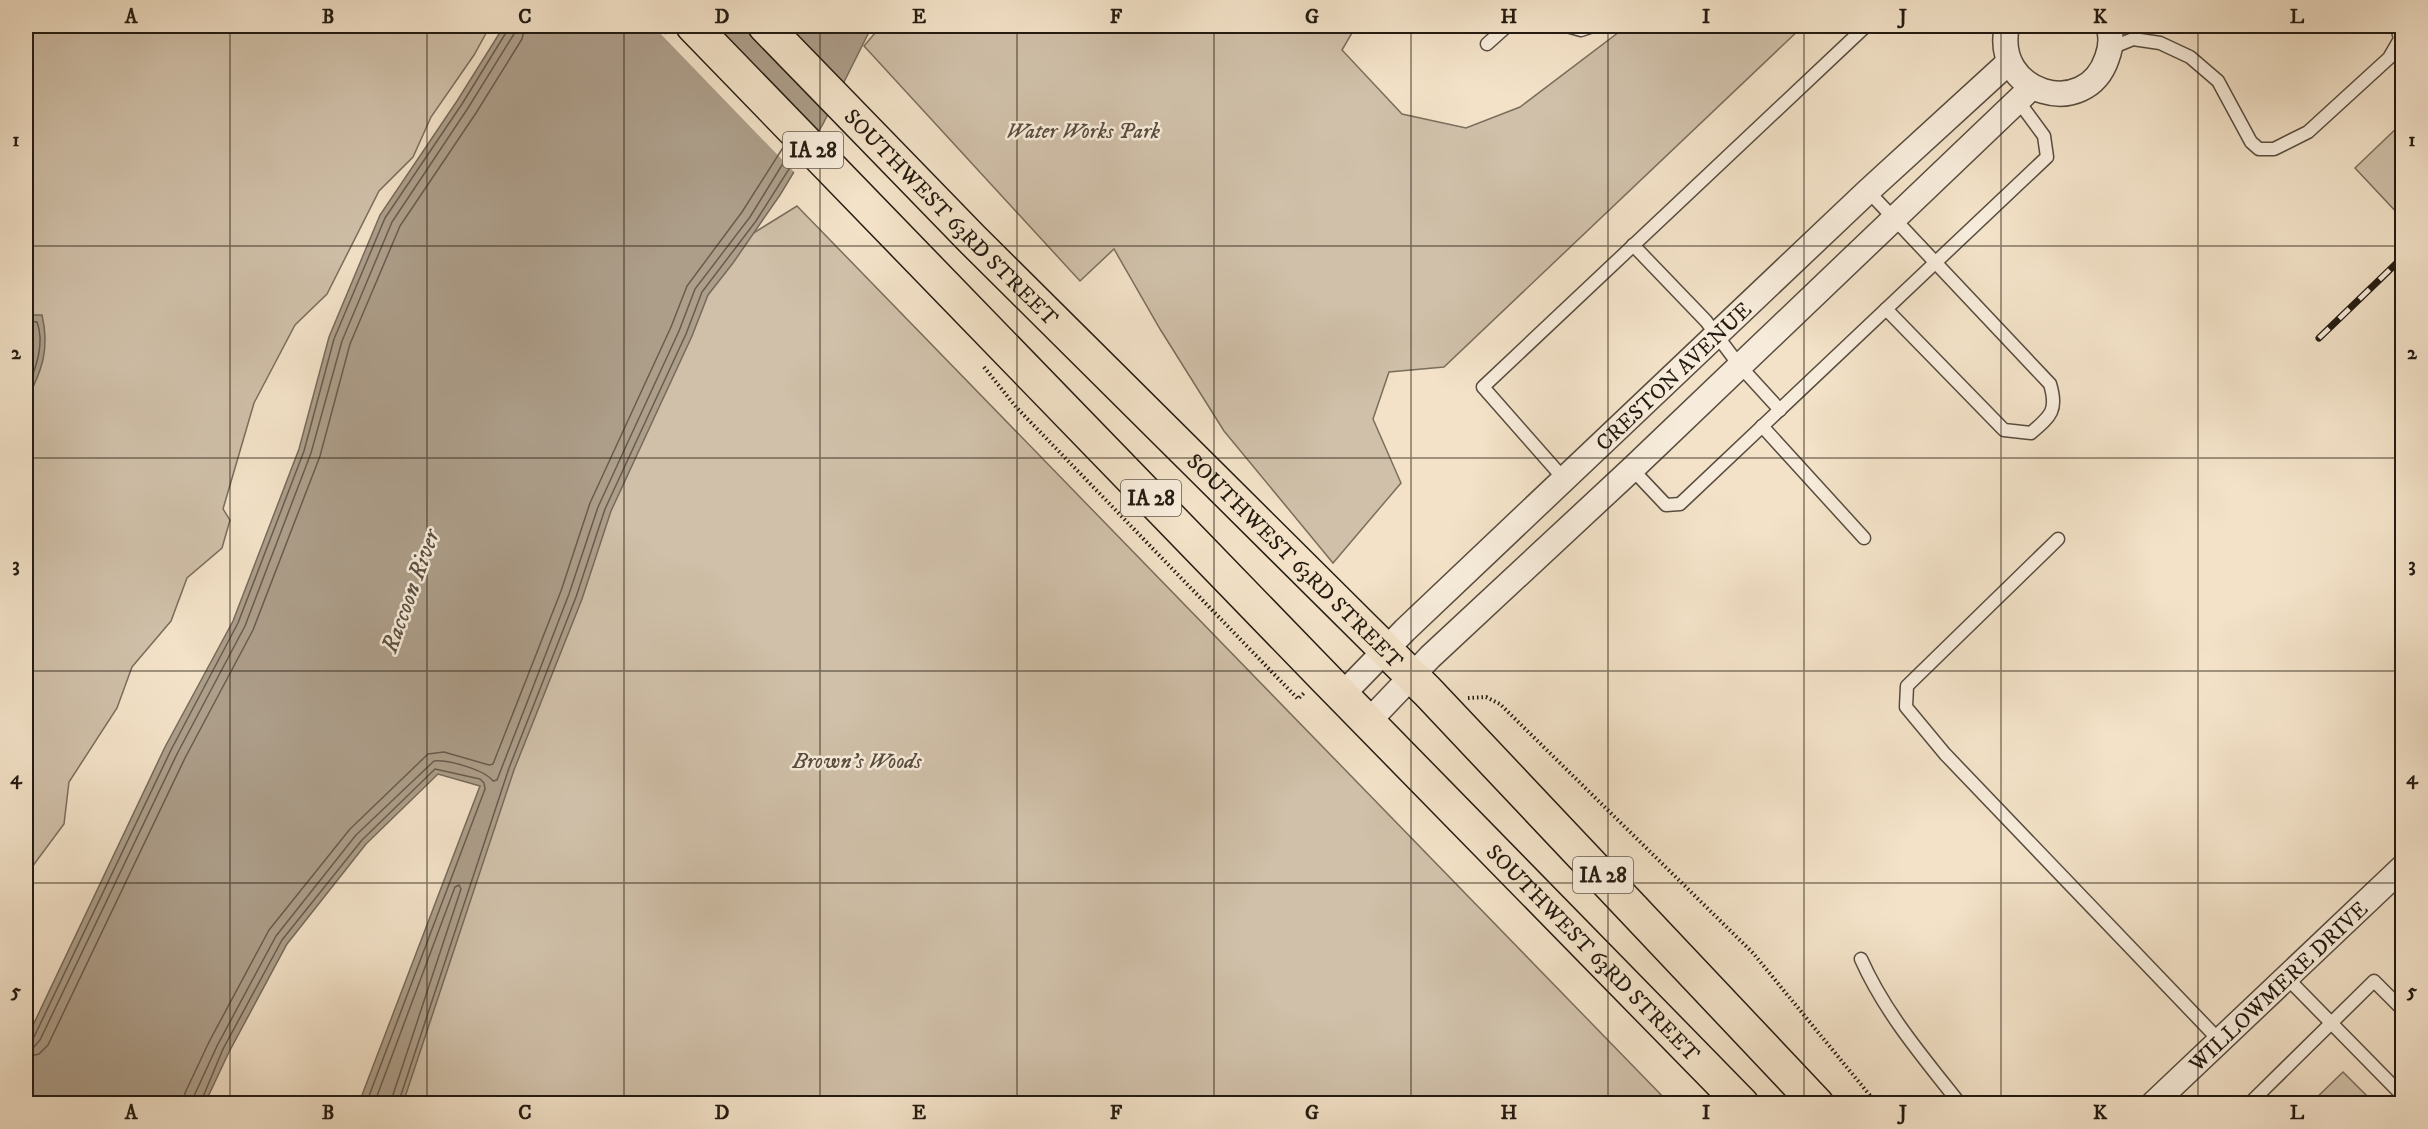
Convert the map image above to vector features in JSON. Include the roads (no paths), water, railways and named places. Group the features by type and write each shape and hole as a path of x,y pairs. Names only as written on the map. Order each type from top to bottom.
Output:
{"main road":[{"name":"SOUTHWEST 63RD STREET","path":"693,26 1742,1104"},
{"name":"SOUTHWEST 63RD STREET","path":"765,26 972,239 1550,819 1817,1104"}],"street":[{"path":"2007,26 2004,38 2006,56 2026,94 2044,92 2062,94 2079,89 2094,80 2105,65 2110,37"},
{"name":"CRESTON AVENUE","path":"1332,685 1384,650 1868,191 2010,62"},
{"name":"CRESTON AVENUE","path":"1368,722 1411,677 2026,94"},
{"name":"WILLOWMERE DRIVE","path":"2153,1104 2403,868"}],"lane":[{"path":"1487,44 1507,26"},
{"path":"1567,26 1581,30 1593,26"},
{"path":"1564,479 1483,387 1866,26"},
{"path":"2110,37 2160,43 2190,57 2218,81 2252,142 2259,149 2274,149 2308,132 2389,58 2400,39 2397,26"},
{"path":"1632,469 1666,505 1680,504 2047,157 2044,136 2026,94"},
{"path":"1868,191 1934,264 2050,384 2055,399 2049,418 2031,432 2004,430 1886,309"},
{"path":"1633,245 1706,321 1739,365 1780,410"},
{"path":"1762,426 1864,538"},
{"path":"2058,539 1907,686 1906,707 1945,754 2220,1041"},
{"path":"1861,959 1875,990 1894,1019 1960,1104"},
{"path":"2287,978 2403,1095"},
{"path":"2249,1104 2374,981 2403,1009"}],"water":[{"name":"Raccoon River","path":"504,26 872,26 823,124 780,195 708,295 692,336 611,511 582,599 514,770 403,1103 359,1103 480,786 438,774 366,844 287,944 229,1052 205,1103 26,1104 26,1040 165,747 233,621 299,449 329,337 380,215 457,101"},
{"path":"42,315 45,349 40,370 26,401 26,316"}],"railway":[{"path":"2319,338 2402,258"}],"park label":[{"name":"Water Works Park","path":"1083,130"},
{"name":"Brown's Woods","path":"857,760"}]}
